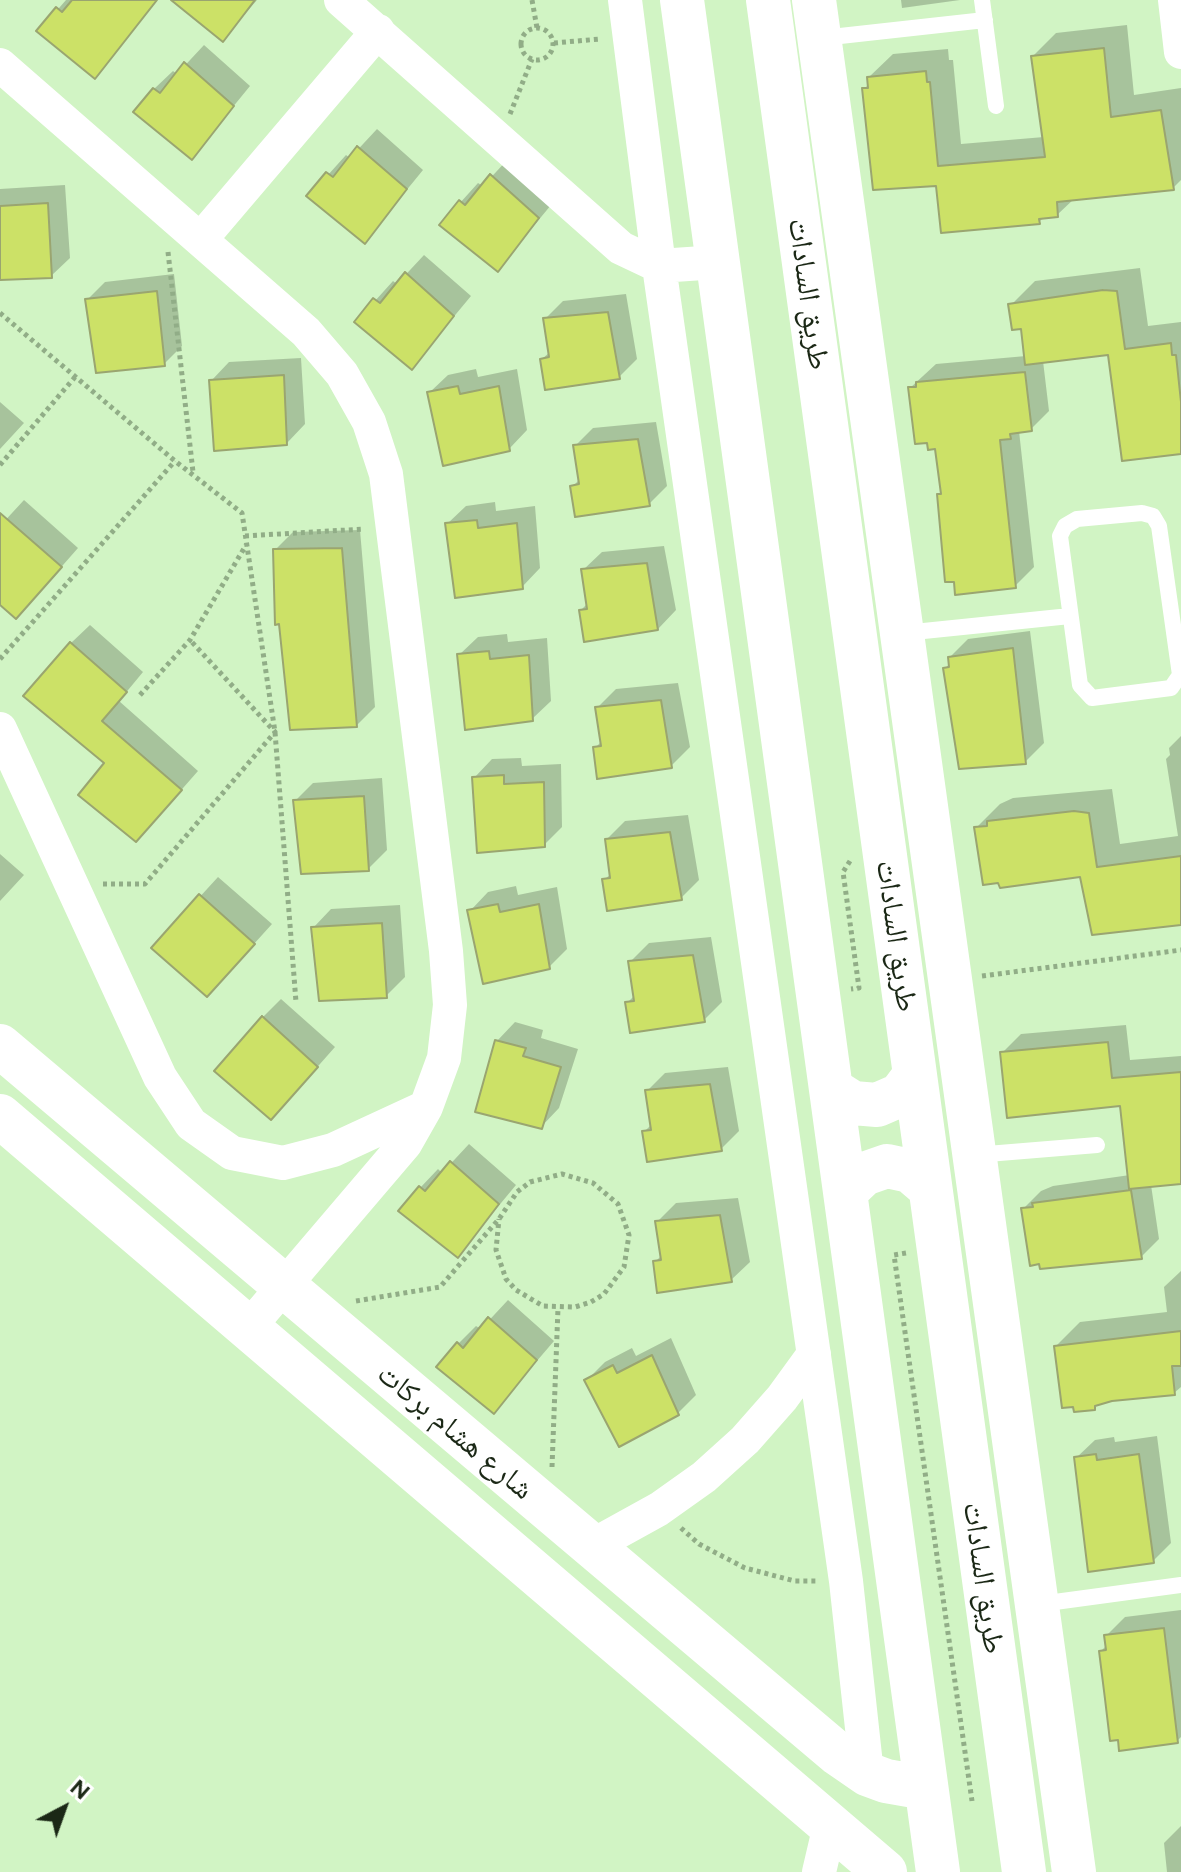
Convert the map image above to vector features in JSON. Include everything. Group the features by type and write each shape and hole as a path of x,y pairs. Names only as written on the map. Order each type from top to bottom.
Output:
{"street":[{"path":"625,0 659,266 846,1581 867,1774 856,1803 830,1825 819,1872"},
{"path":"682,0 938,1872"},
{"name":"طريق السادات","path":"768,0 1024,1872"},
{"path":"1175,0 1181,52"},
{"path":"347,2 621,248 659,266 718,262"},
{"path":"818,19 973,1155 1040,1604 1074,1872"},
{"path":"201,239 378,31"},
{"path":"0,65 306,332 342,374 369,422 386,474 450,1005 444,1058 426,1107 405,1144 296,1298 249,1327"},
{"path":"0,729 160,1077 191,1124 232,1153 283,1163 333,1150 426,1107"},
{"name":"شارع هشام بركات","path":"0,1046 838,1754 867,1774 906,1786 926,1788"},
{"path":"831,1089 853,1103 877,1105 900,1095 915,1075"},
{"name":"شارع هشام بركات","path":"0,1116 885,1872"},
{"path":"845,1192 864,1174 887,1166 910,1171 930,1188"},
{"path":"592,1546 659,1509 704,1477 745,1440 782,1398 814,1354"},
{"path":"1007,1747 1057,1743"}],"lane":[{"path":"982,0 996,106"},
{"path":"818,19 985,20"},
{"path":"1142,513 1153,516 1159,526 1180,675 1176,683 1171,688 1092,698 1080,685 1070,616 1060,536 1065,526 1077,519 1142,513"},
{"path":"902,634 1070,616"},
{"path":"973,1155 1097,1145"},
{"path":"1040,1604 1181,1585"}],"path":[{"path":"532,0 537,28"},
{"path":"537,28 551,35 554,43 547,57 532,59 526,55 521,41 524,34 537,28"},
{"path":"554,43 629,36"},
{"path":"499,141 532,59"},
{"path":"163,207 193,472"},
{"path":"0,313 175,461 242,513 275,732 296,1002"},
{"path":"0,465 75,377"},
{"path":"0,659 175,461"},
{"path":"245,536 392,528"},
{"path":"140,695 190,640 246,544"},
{"path":"190,640 275,732"},
{"path":"69,883 145,884 275,732"},
{"path":"950,980 1181,950"},
{"path":"296,1298 440,1287 499,1219 517,1192 530,1182 554,1175 578,1176 593,1183 618,1204 629,1235 628,1252 616,1282 591,1302 558,1308 529,1299 506,1279 496,1250 499,1219"},
{"path":"938,1248 894,1255 972,1801 980,1808"},
{"path":"550,1512 558,1308"},
{"path":"659,1509 699,1544 745,1568 795,1581 846,1581"},
{"path":"966,1810 972,1801"}],"building":[{"path":"72,0 157,0 95,79 36,31 56,7 62,12"},
{"path":"171,0 255,0 223,42"},
{"path":"1104,48 1111,117 1161,110 1174,190 1057,202 1058,217 1039,219 1040,224 941,233 936,186 873,190 862,88 868,88 867,77 926,71 927,82 930,82 938,166 1045,157 1031,56"},
{"path":"184,62 234,106 192,160 133,112 153,88 160,93"},
{"path":"357,146 407,189 365,244 306,196 326,172 333,177"},
{"path":"490,174 539,218 498,272 439,225 459,200 465,205"},
{"path":"48,203 52,278 0,280 0,206"},
{"path":"405,272 454,316 412,370 354,322 373,298 380,303"},
{"path":"1103,290 1117,291 1125,349 1171,343 1172,355 1176,355 1181,402 1181,454 1122,461 1108,355 1025,365 1021,329 1012,330 1008,304"},
{"path":"157,291 165,366 96,373 85,299"},
{"path":"608,312 620,379 545,390 540,359 549,357 543,318"},
{"path":"1025,372 1032,431 1010,434 1011,439 1000,440 1016,588 955,595 954,582 945,582 937,494 941,494 935,449 928,450 927,443 915,444 908,387 916,387 916,382"},
{"path":"284,375 287,445 214,451 209,380"},
{"path":"458,386 460,394 499,386 510,451 443,466 427,392"},
{"path":"638,439 650,506 575,517 570,486 579,484 573,445"},
{"path":"0,513 62,567 16,619 0,605"},
{"path":"477,520 478,528 517,523 523,589 455,598 445,523"},
{"path":"342,548 357,727 290,730 279,624 275,625 273,549"},
{"path":"647,563 658,630 584,642 579,610 587,609 581,569"},
{"path":"70,642 127,692 102,721 182,790 136,842 78,795 104,763 23,696"},
{"path":"1013,648 1026,764 959,769 943,668 949,667 948,657"},
{"path":"489,651 490,659 529,655 533,721 465,730 457,654"},
{"path":"661,700 672,768 597,779 593,747 601,746 595,707"},
{"path":"504,775 504,784 544,782 545,847 477,853 472,777"},
{"path":"364,796 369,871 301,874 293,800"},
{"path":"1074,811 1089,813 1097,867 1181,856 1181,925 1092,935 1080,877 1000,888 998,883 983,885 974,827 987,826 987,821"},
{"path":"670,832 682,900 607,911 602,879 610,878 605,839"},
{"path":"199,894 255,944 207,997 151,948"},
{"path":"498,904 500,912 539,904 550,969 483,984 467,910"},
{"path":"382,923 387,998 319,1001 311,927"},
{"path":"693,955 705,1022 630,1033 625,1002 634,1001 628,961"},
{"path":"262,1016 318,1067 271,1120 214,1071"},
{"path":"495,1040 526,1048 523,1056 561,1067 542,1129 475,1112"},
{"path":"1108,1042 1112,1078 1181,1072 1181,1184 1129,1189 1120,1106 1007,1118 1000,1052"},
{"path":"710,1084 722,1151 647,1162 642,1131 651,1130 645,1090"},
{"path":"450,1161 499,1204 458,1258 398,1211 419,1186 425,1191"},
{"path":"1131,1190 1142,1259 1040,1269 1039,1264 1030,1266 1021,1208 1033,1207 1032,1203"},
{"path":"720,1215 732,1282 657,1293 653,1261 661,1260 655,1221"},
{"path":"488,1317 537,1360 494,1414 436,1367 457,1342 463,1348"},
{"path":"1181,1331 1181,1366 1172,1366 1175,1395 1112,1401 1095,1406 1095,1410 1074,1412 1073,1407 1062,1408 1054,1346"},
{"path":"652,1355 679,1415 619,1447 584,1380 613,1365 617,1373"},
{"path":"1096,1454 1097,1460 1139,1454 1154,1563 1088,1572 1074,1457"},
{"path":"1164,1628 1178,1743 1119,1751 1118,1740 1110,1741 1099,1651 1106,1650 1104,1635"}]}
